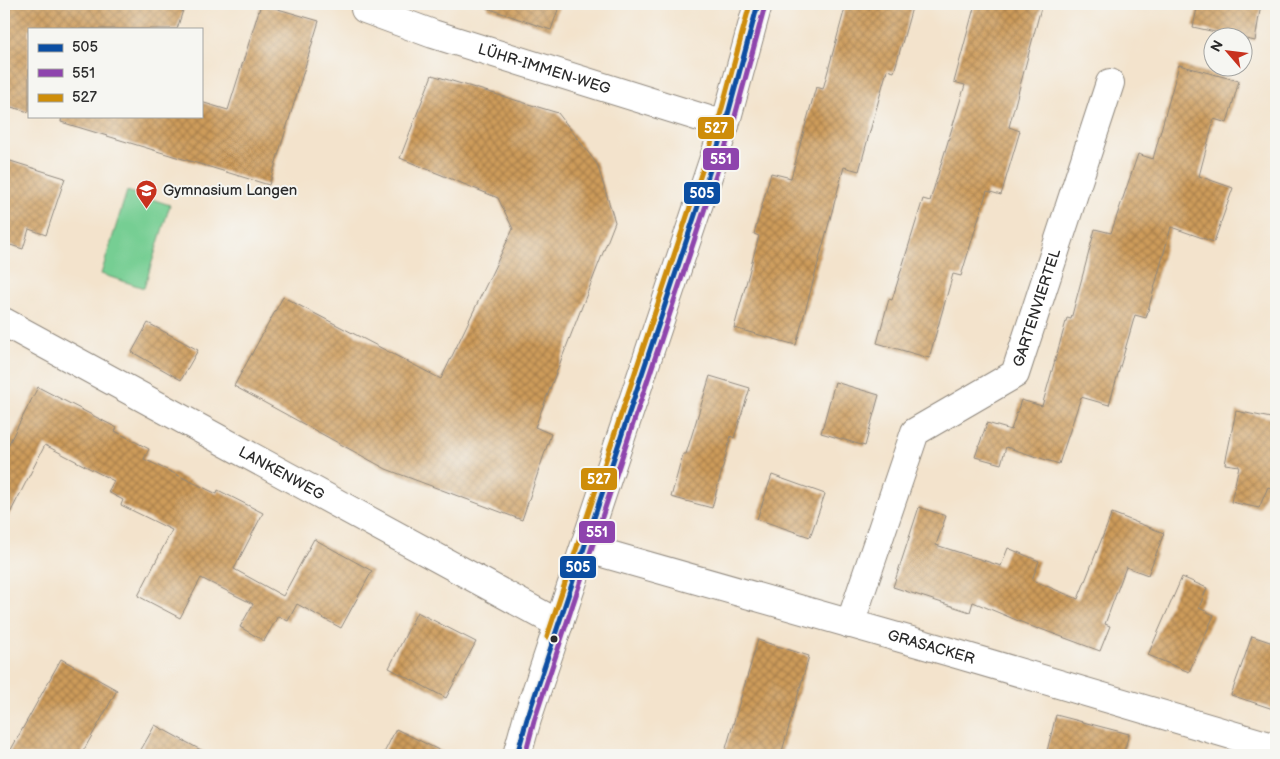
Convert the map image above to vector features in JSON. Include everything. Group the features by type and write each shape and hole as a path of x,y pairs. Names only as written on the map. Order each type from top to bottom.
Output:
{"street":[{"path":"517,755 527,719 725,125 758,4"},
{"name":"LÜHR-IMMEN-WEG","path":"365,8 433,34 725,125"},
{"name":"GARTENVIERTEL","path":"850,624 915,432 1015,374 1110,83"},
{"name":"LANKENWEG","path":"4,322 559,624"},
{"name":"GRASACKER","path":"585,548 1276,748"}],"green space":[{"path":"127,191 170,205 144,288 101,274"}],"building":[{"path":"4,4 185,4 177,28 28,28 28,112 4,105"},
{"path":"261,4 319,21 269,185 61,122 62,118 202,118 202,102 228,110"},
{"path":"488,4 560,4 551,30 487,8"},
{"path":"846,4 913,4 894,72 887,70 859,171 844,167 796,345 734,328 759,236 754,234 771,173 791,178 816,87 823,89"},
{"path":"975,4 1042,4 1009,127 1020,131 1001,195 987,191 961,276 953,274 929,358 877,343 889,299 892,300 923,199 930,201 965,85 954,82"},
{"path":"1198,4 1261,4 1255,41 1252,40 1252,28 1202,29 1193,27"},
{"path":"1179,65 1202,71 1202,78 1228,78 1239,81 1227,123 1214,119 1199,176 1233,188 1214,242 1171,227 1146,318 1135,315 1109,405 1081,397 1059,464 1006,447 1001,464 975,457 987,423 1011,430 1021,400 1042,406 1067,318 1071,319 1095,229 1111,233 1138,154 1153,159"},
{"path":"432,75 558,113 597,164 615,222 535,427 551,434 522,520 386,469 234,386 283,297 441,379 513,229 498,198 400,158"},
{"path":"4,159 65,178 46,235 29,229 23,249 4,243"},
{"path":"148,323 198,350 181,380 132,352"},
{"path":"710,376 750,388 734,438 731,436 712,508 671,497 683,454 686,454"},
{"path":"835,382 879,395 865,446 821,433"},
{"path":"38,387 117,428 115,431 149,449 144,459 217,494 218,490 263,513 234,569 283,596 314,539 372,571 341,628 297,604 288,621 278,616 264,641 240,627 253,604 201,578 180,618 138,596 172,530 121,505 123,500 108,492 114,481 45,445 4,525 4,453"},
{"path":"1236,411 1276,419 1276,490 1268,487 1259,508 1231,502 1239,466 1225,464"},
{"path":"772,475 825,494 810,537 757,519"},
{"path":"919,507 946,516 936,545 1001,566 1008,548 1039,561 1032,580 1078,599 1112,513 1164,533 1148,575 1126,567 1105,624 1110,626 1100,651 1038,629 973,602 970,612 893,587"},
{"path":"1182,577 1207,588 1199,608 1214,615 1189,672 1148,655"},
{"path":"417,612 476,642 446,698 389,668"},
{"path":"1252,636 1276,644 1276,710 1231,695"},
{"path":"758,640 809,656 781,755 724,755"},
{"path":"61,659 117,690 99,723 81,755 8,755"},
{"path":"1056,715 1129,734 1123,755 1046,755"},
{"path":"155,725 210,755 138,755"},
{"path":"396,729 449,755 383,755"}],"transit line":[{"name":"527","path":"547,637 718,123 750,4"},
{"name":"505","path":"517,755 527,719 725,125 758,4"},
{"name":"551","path":"525,755 534,721 732,127 765,6"}],"place":[{"name":"Gymnasium Langen","path":"147,209"}]}
